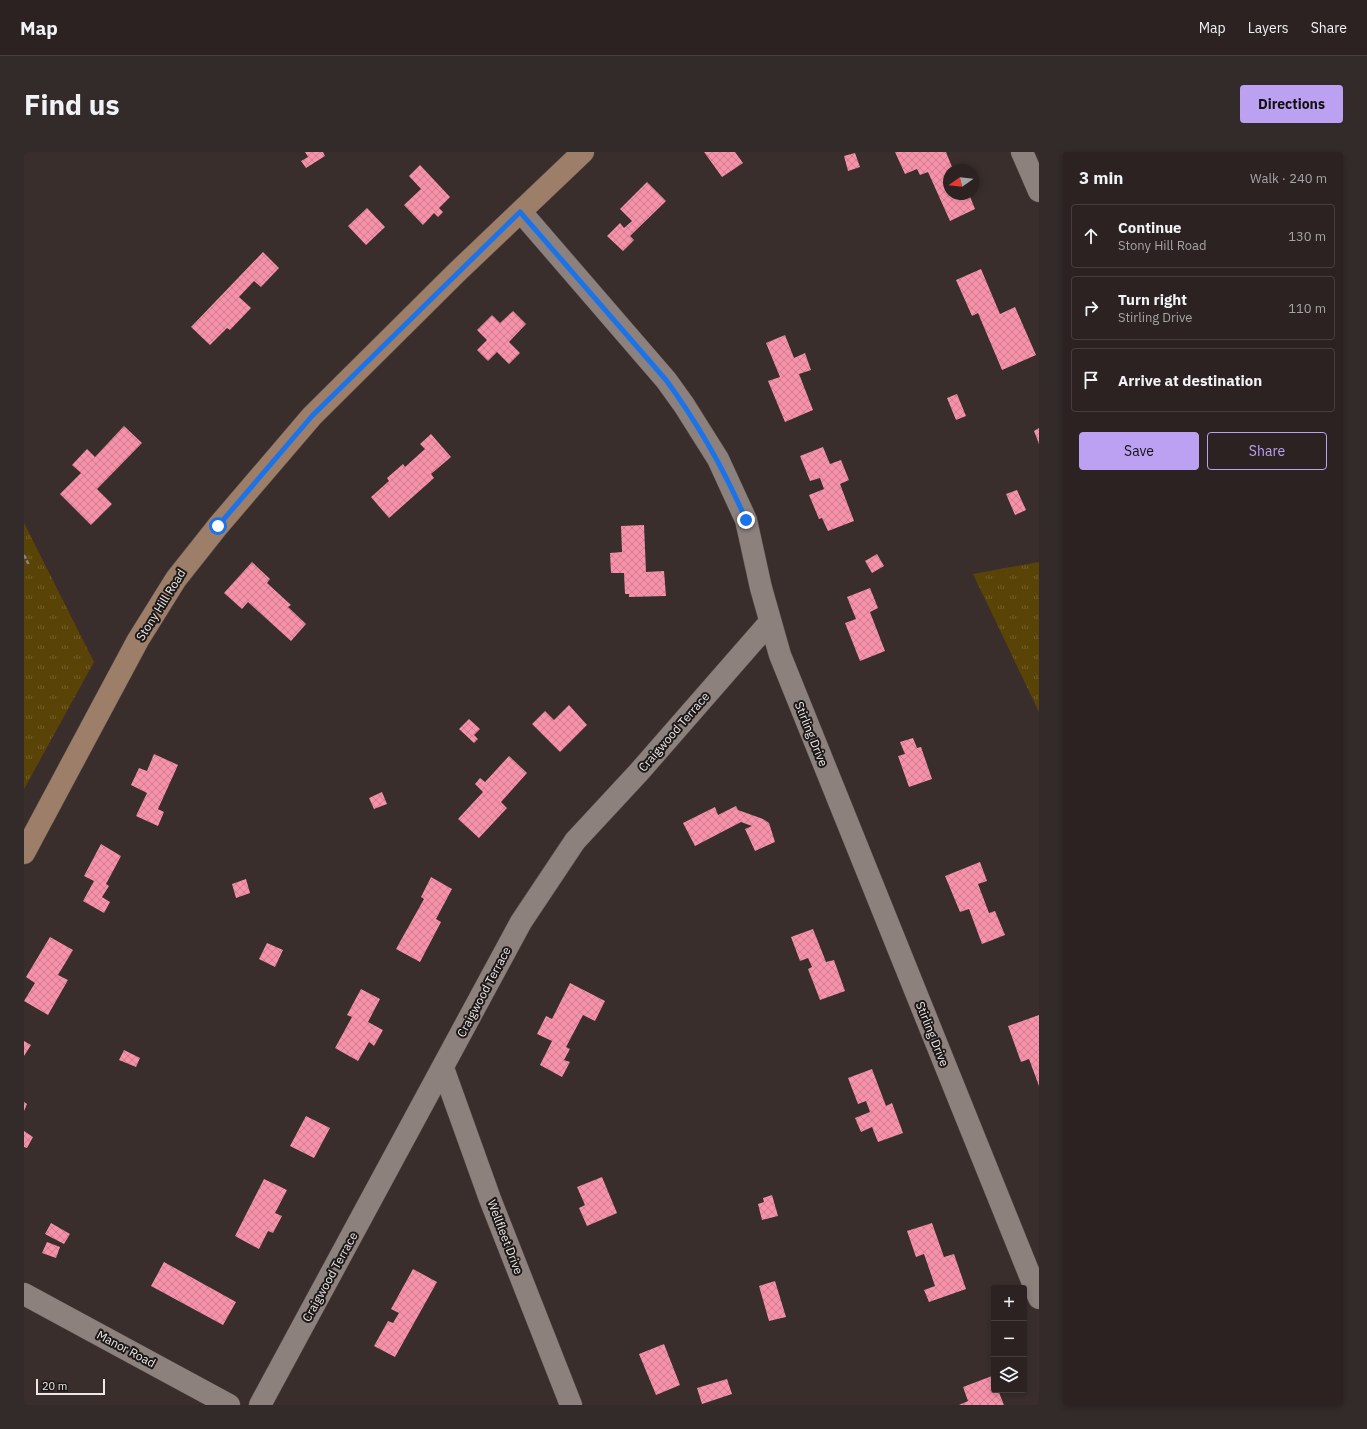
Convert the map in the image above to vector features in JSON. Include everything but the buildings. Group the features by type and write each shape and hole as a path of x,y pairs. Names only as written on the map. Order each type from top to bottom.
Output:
{"main road":[{"name":"Stony Hill Road","path":"24,853 138,640 176,579 312,416 583,152"}],"street":[{"path":"1022,152 1039,191"},
{"name":"Stirling Drive","path":"520,212 666,380 707,439 718,459 746,520 770,622 780,655 1039,1298"},
{"name":"Craigwood Terrace","path":"260,1405 521,922 575,841 639,772 770,622"},
{"name":"Wellfleet Drive","path":"443,1068 490,1199 571,1405"},
{"name":"Manor Road","path":"24,1294 229,1405"}],"path":[{"path":"24,555 29,565"}],"green space":[{"path":"24,523 94,662 24,789"},
{"path":"1039,562 1039,712 973,574"}],"route":[{"path":"218,526 312,416 456,273 520,212 666,380 703,433 718,459 746,520"}]}
